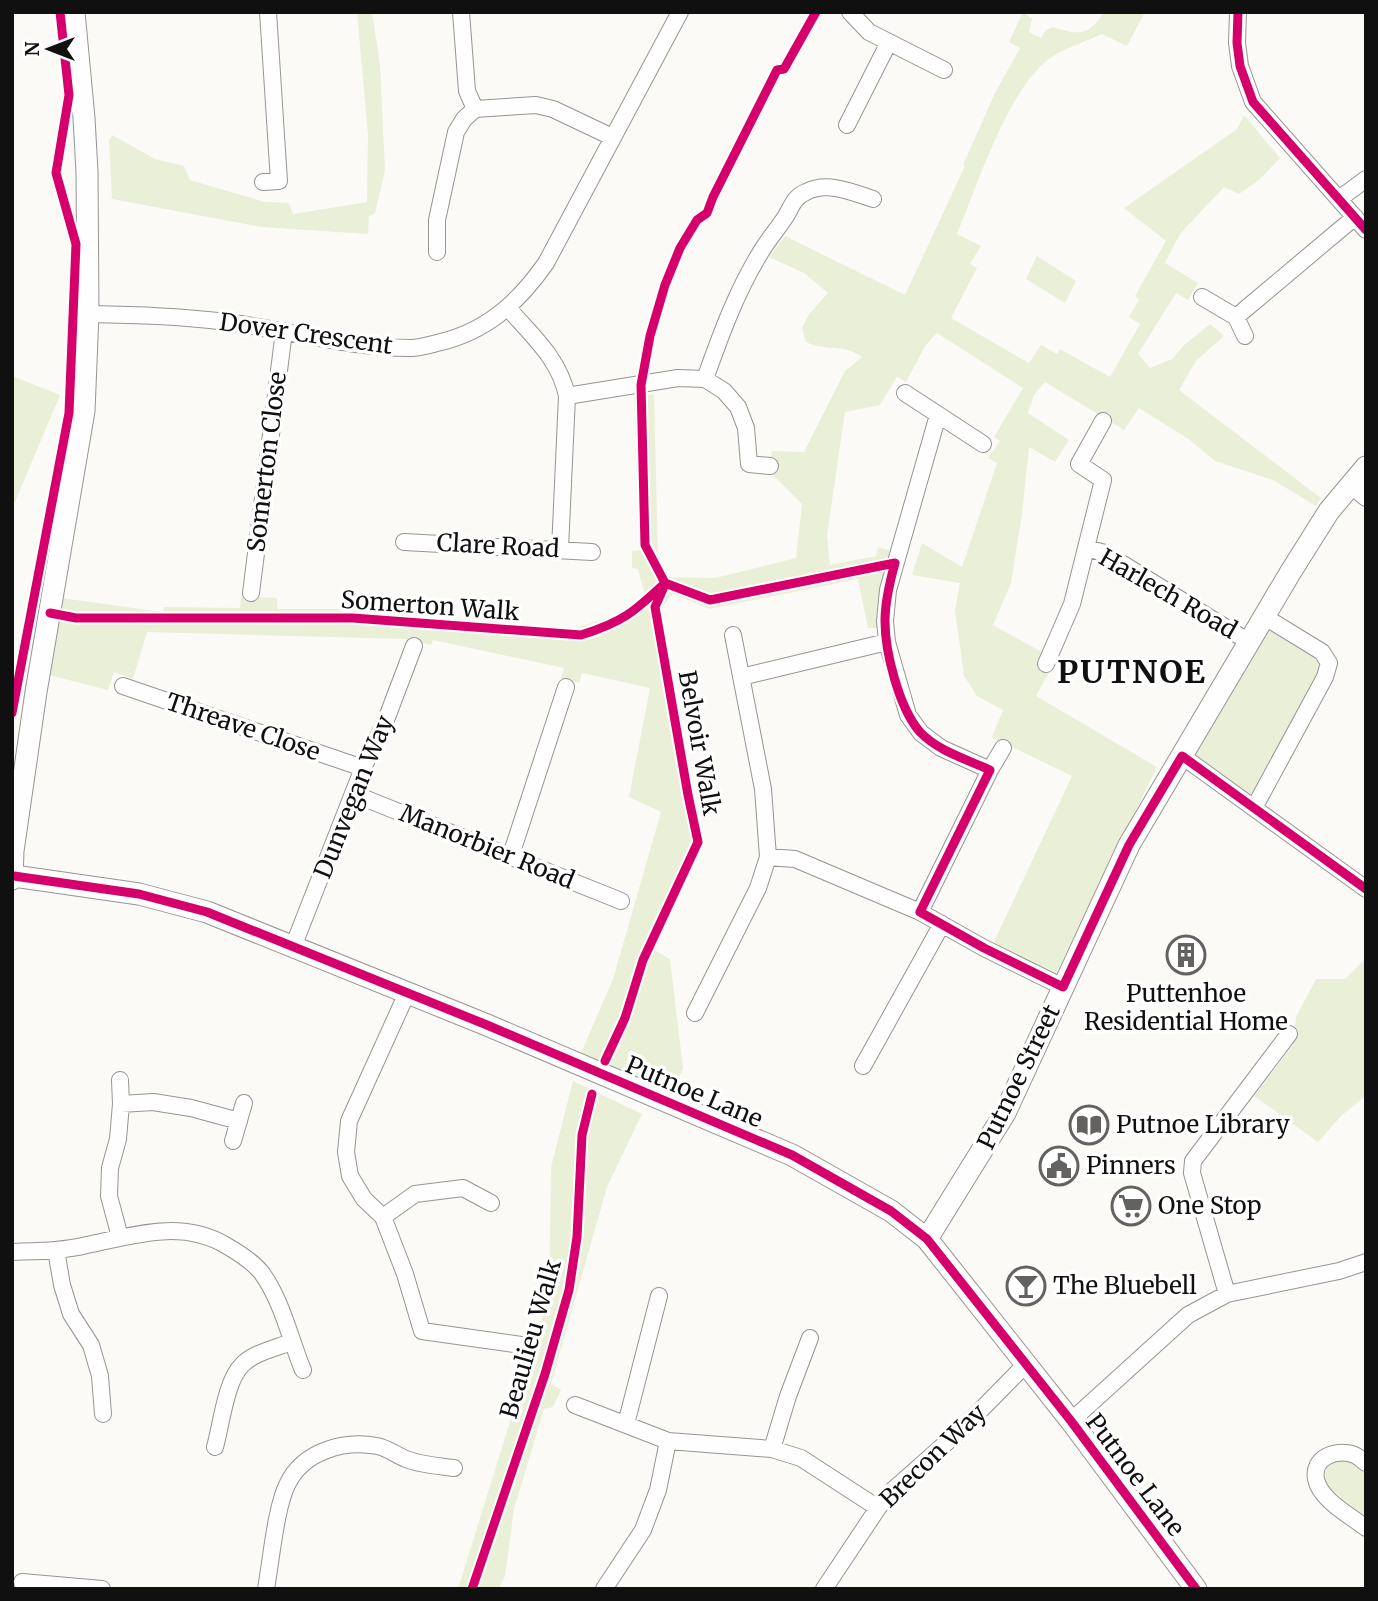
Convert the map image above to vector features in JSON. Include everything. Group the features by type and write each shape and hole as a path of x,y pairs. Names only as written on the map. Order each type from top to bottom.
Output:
{"street":[{"path":"13,877 13,851 36,692 83,411 88,314 87,172 85,118 74,12"},
{"path":"263,182 279,181 268,12"},
{"path":"461,12 467,91 475,109"},
{"name":"Dover Crescent","path":"88,314 188,318 363,344 413,348 453,339 487,323 527,291 546,263 680,12"},
{"path":"850,12 869,32 944,70"},
{"path":"1236,317 1360,224 1253,102 1240,66 1237,43 1238,12"},
{"path":"847,125 889,42"},
{"path":"437,252 437,219 456,132 464,118 475,109 536,105 553,109 612,137"},
{"path":"1339,199 1366,179"},
{"path":"705,379 723,327 763,248 793,202 805,192 821,187 879,193 877,215"},
{"path":"1202,297 1236,317 1245,336"},
{"path":"508,308 556,363 564,380 567,396 560,549"},
{"name":"Somerton Close","path":"251,593 284,331"},
{"path":"567,396 678,378 705,379 724,391 738,407 746,428 749,472 770,466"},
{"path":"905,393 983,444"},
{"path":"938,415 888,590 885,621 887,642 908,715 921,733 941,748 990,770"},
{"name":"Harlech Road","path":"1046,664 1072,604 1103,480 1079,464 1103,421"},
{"name":"Putnoe Street","path":"927,1239 1005,1113 1129,845 1329,511 1358,491 1366,467"},
{"name":"Clare Road","path":"404,542 592,552"},
{"name":"Harlech Road","path":"1086,548 1105,553 1250,642"},
{"path":"1254,808 1325,677 1329,663 1322,652 1265,617"},
{"path":"695,1013 758,888 768,857 763,789 733,635"},
{"path":"741,677 887,642"},
{"name":"Dunvegan Way","path":"293,947 414,646"},
{"name":"Threave Close","path":"123,686 363,768"},
{"path":"511,855 566,687"},
{"path":"920,912 1003,748"},
{"path":"1182,755 1366,889"},
{"name":"Manorbier Road","path":"354,794 621,901"},
{"path":"768,857 795,859 920,912 1063,987"},
{"name":"Putnoe Lane","path":"13,877 139,894 207,912 792,1155 891,1211 927,1239 1071,1421 1196,1589"},
{"path":"863,1066 942,924"},
{"path":"407,993 349,1121 346,1152 349,1176 363,1199 383,1217 405,1274 422,1338 495,1350 521,1346"},
{"path":"1227,1294 1192,1173 1193,1161 1289,1034"},
{"path":"120,1080 118,1139 110,1168 109,1196 120,1237"},
{"path":"121,1104 153,1102 191,1108 239,1121"},
{"path":"233,1141 244,1103"},
{"path":"383,1217 415,1194 463,1188 491,1203"},
{"path":"12,1252 85,1246 165,1230 192,1232 215,1238 242,1255 261,1272 278,1305 303,1370"},
{"path":"55,1250 71,1314 91,1345 100,1376 103,1414"},
{"path":"1071,1421 1188,1315 1227,1294 1339,1271 1366,1262"},
{"path":"625,1424 659,1296"},
{"path":"772,1449 810,1338"},
{"path":"215,1447 233,1376 242,1364 253,1357 291,1342"},
{"name":"Brecon Way","path":"824,1589 893,1490 964,1428 1026,1364"},
{"path":"575,1405 668,1441 772,1449 801,1458 878,1508"},
{"path":"604,1589 643,1530 658,1490 668,1441"},
{"path":"266,1589 281,1501 288,1481 320,1452 346,1443 362,1443 382,1447 408,1460 454,1468"},
{"path":"1366,1463 1354,1454 1339,1452 1325,1456 1317,1465 1315,1479 1326,1497 1366,1528"},
{"path":"22,1582 103,1589"}],"green space":[{"path":"357,12 372,12 380,65 385,170 375,213 369,216 368,234 261,227 112,199 109,140 112,135 155,159 184,166 190,180 265,202 289,203 293,214 367,202 368,135"},
{"path":"1023,12 1032,19 1029,32 1041,38 1046,30 1053,27 1070,32 1088,30 1104,12 1145,12 1127,46 1102,34 1075,45 1049,59 1020,92 995,140 957,234 981,246 970,264 977,268 951,318 1029,363 1041,345 1057,354 1060,349 1110,377 1140,324 1129,317 1139,300 1135,296 1166,241 1124,208 1237,129 1244,115 1280,158 1259,180 1239,194 1224,187 1180,234 1165,263 1198,283 1188,300 1176,293 1138,354 1150,368 1172,359 1183,346 1210,324 1224,336 1196,361 1179,390 1321,498 1316,506 1273,480 1215,461 1190,440 1139,408 1124,430 1045,382 1034,395 1028,413 1069,440 1055,462 1029,447 1011,583 993,625 1056,660 1036,696 1157,767 1054,977 992,946 1072,776 992,737 1003,710 977,696 964,676 955,610 960,583 912,575 922,543 962,567 997,463 988,458 1000,441 994,437 1023,388 937,333 925,346 906,382 897,377 880,405 845,412 827,535 830,565 876,556 878,547 890,551 880,589 877,628 868,628 858,579 710,609 673,594 659,617 700,838 700,845 651,948 670,959 683,1068 672,1092 581,1053 613,979 661,812 629,797 650,688 582,673 579,683 561,678 564,668 433,640 431,645 406,639 147,632 133,679 114,672 108,690 49,675 61,598 163,612 164,607 240,608 241,596 277,598 278,609 349,609 571,630 634,609 645,595 638,569 632,568 632,551 640,550 634,397 654,394 658,559 664,577 715,578 796,558 802,504 770,472 772,451 804,452 845,371 862,357 848,350 821,347 806,342 802,328 809,314 828,293 804,273 769,257 785,236 905,295 965,166 963,165 995,93 1020,48 1009,42"},
{"path":"1037,256 1076,281 1065,303 1026,279"},
{"path":"12,376 60,395 12,509"},
{"path":"1270,628 1317,656 1321,670 1252,795 1194,754"},
{"path":"1366,958 1366,1096 1342,1115 1318,1142 1254,1096 1293,1045 1296,1017 1316,979 1345,979"},
{"path":"573,1081 642,1114 607,1187 551,1384 561,1390 553,1407 544,1409 514,1509 505,1576 499,1589 458,1589 549,1296 551,1167"},
{"path":"1335,1459 1353,1461 1366,1472 1366,1518 1332,1490 1325,1480 1326,1469"}],"cycle path":[{"path":"12,713 69,413 76,244 56,173 69,95 60,12"},
{"path":"665,583 645,545 641,385 650,336 665,285 680,248 697,220 707,213 777,70 784,69 816,12"},
{"path":"1238,12 1237,43 1240,66 1253,102 1366,230"},
{"path":"665,583 710,600 895,563 885,621 891,663 906,709 912,722 927,739 990,770 920,912 984,948 1063,987 1129,845 1182,756 1366,889"},
{"name":"Somerton Walk","path":"50,613 76,618 353,618 581,635 627,615 665,583"},
{"name":"Belvoir Walk","path":"605,1061 625,1018 643,960 698,842 655,607 663,589"},
{"path":"14,876 139,894 207,912 487,1025 792,1155 891,1211 927,1239 1071,1421 1196,1589"},
{"name":"Beaulieu Walk","path":"472,1589 545,1374 569,1290 577,1237 582,1135 592,1094"}],"place":[{"name":"Puttenhoe Residential Home","path":"1186,955"},
{"name":"Putnoe Library","path":"1089,1125"},
{"name":"Pinners","path":"1059,1166"},
{"name":"One Stop","path":"1131,1206"},
{"name":"The Bluebell","path":"1026,1286"}],"district":[{"name":"PUTNOE","path":"1132,672"}]}
